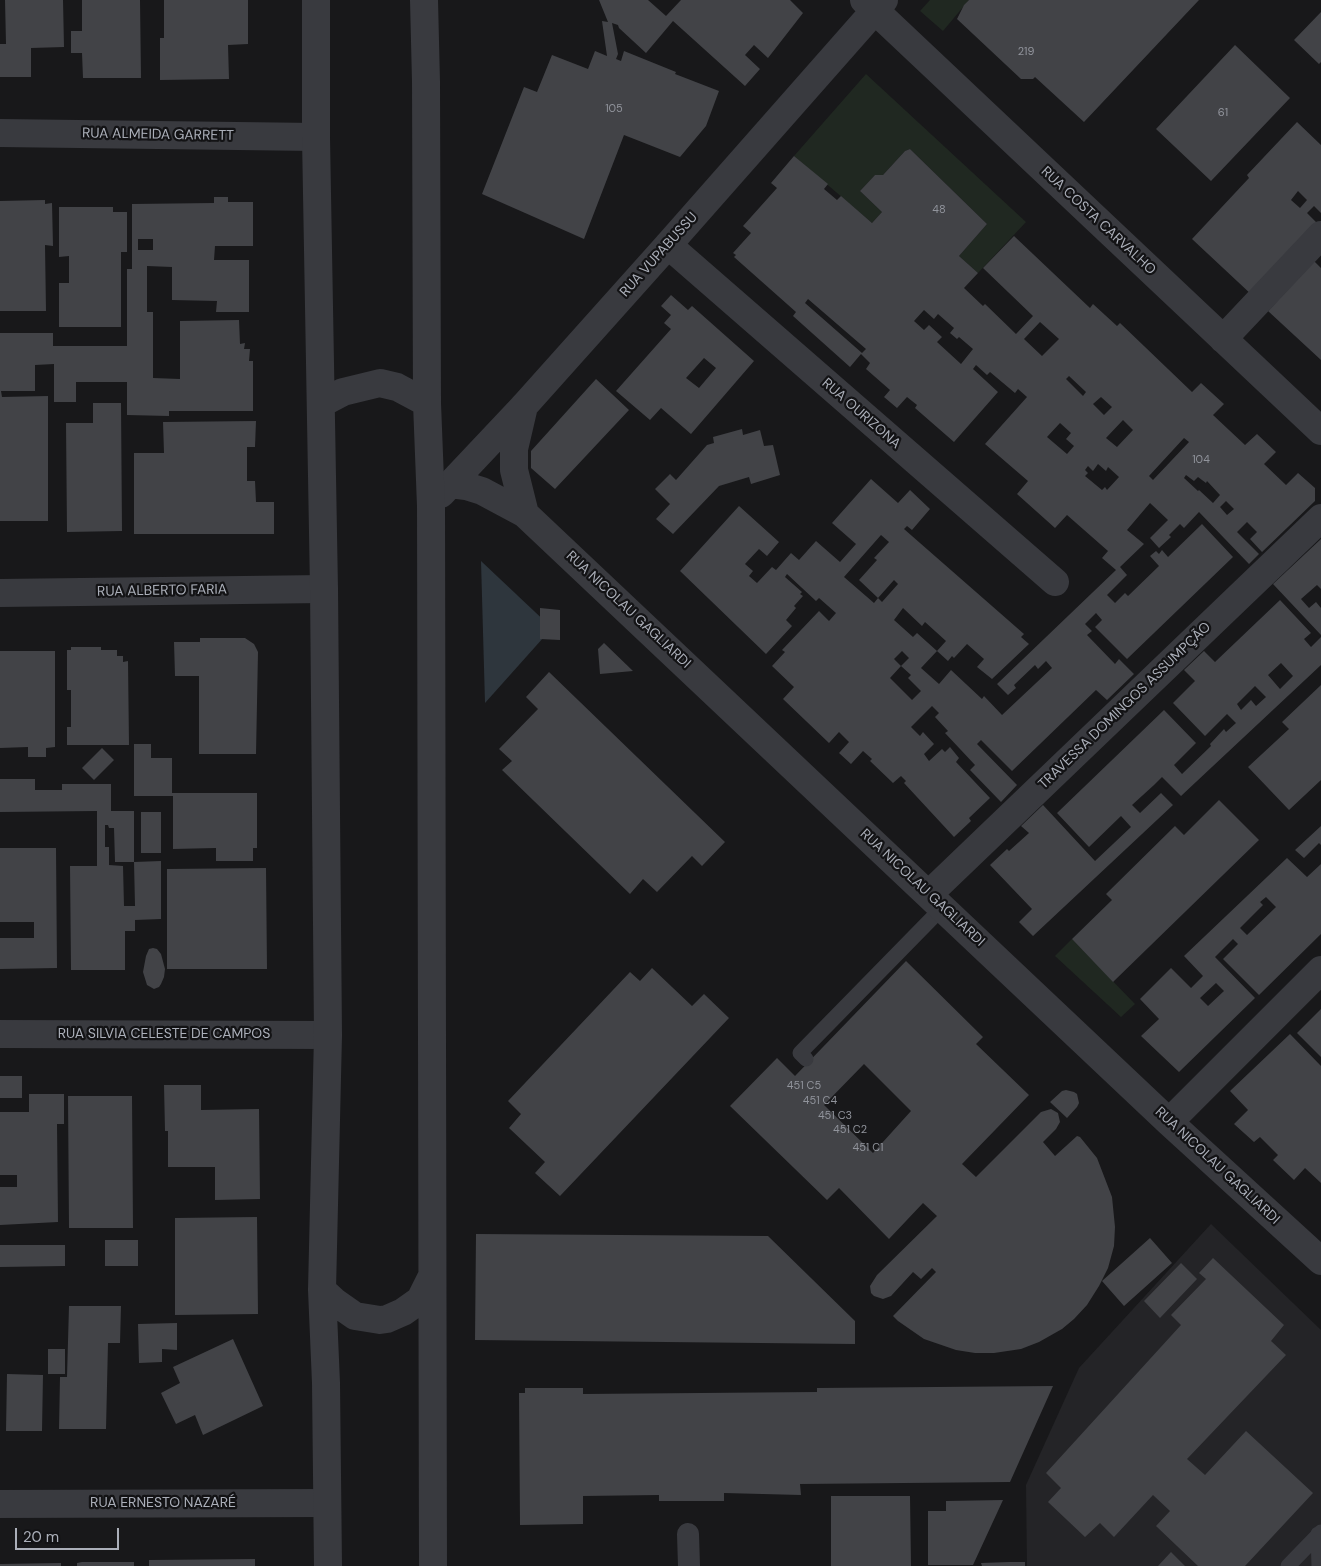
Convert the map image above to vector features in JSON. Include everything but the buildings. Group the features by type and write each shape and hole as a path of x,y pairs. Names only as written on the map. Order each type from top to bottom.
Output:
{"street":[{"path":"316,0 316,137 322,403 328,1034 322,1290 326,1383 328,1566"},
{"path":"424,0 426,82 426,403 431,506 433,1566"},
{"name":"RUA VUPABUSSU","path":"431,506 524,406 668,245 874,3"},
{"name":"RUA COSTA CARVALHO","path":"874,3 1321,431"},
{"name":"RUA ALMEIDA GARRETT","path":"0,133 316,137"},
{"path":"1223,339 1321,234"},
{"name":"RUA OURIZONA","path":"668,245 1055,582"},
{"path":"322,403 343,392 380,383 397,387 426,403"},
{"path":"524,406 514,449 514,470 525,514"},
{"name":"RUA NICOLAU GAGLIARDI","path":"450,484 482,491 525,514 1169,1122 1321,1261"},
{"name":"TRAVESSA DOMINGOS ASSUMPÇÃO","path":"936,901 1321,518"},
{"name":"RUA ALBERTO FARIA","path":"0,593 324,589"},
{"path":"1169,1122 1321,970"},
{"name":"RUA SILVIA CELESTE DE CAMPOS","path":"0,1034 328,1034"},
{"path":"322,1290 334,1302 355,1316 380,1320 403,1312 420,1300 432,1276"},
{"name":"RUA ERNESTO NAZARÉ","path":"0,1504 326,1503"},
{"path":"688,1534 689,1566"}],"lane":[{"path":"806,1059 800,1053 936,901"},
{"path":"1288,1566 1320,1533"},
{"path":"1319,1566 1320,1533"}],"shaded area":[{"path":"930,0 969,0 943,31 920,11"},
{"path":"866,74 1026,222 978,273 959,256 987,224 910,149 905,151 883,175 875,175 860,191 882,212 872,223 794,156"},
{"path":"481,561 552,628 485,703"},
{"path":"1072,939 1135,1004 1121,1017 1055,956"},
{"path":"1211,1224 1321,1330 1321,1566 1027,1566 1026,1485 1079,1368"}]}
